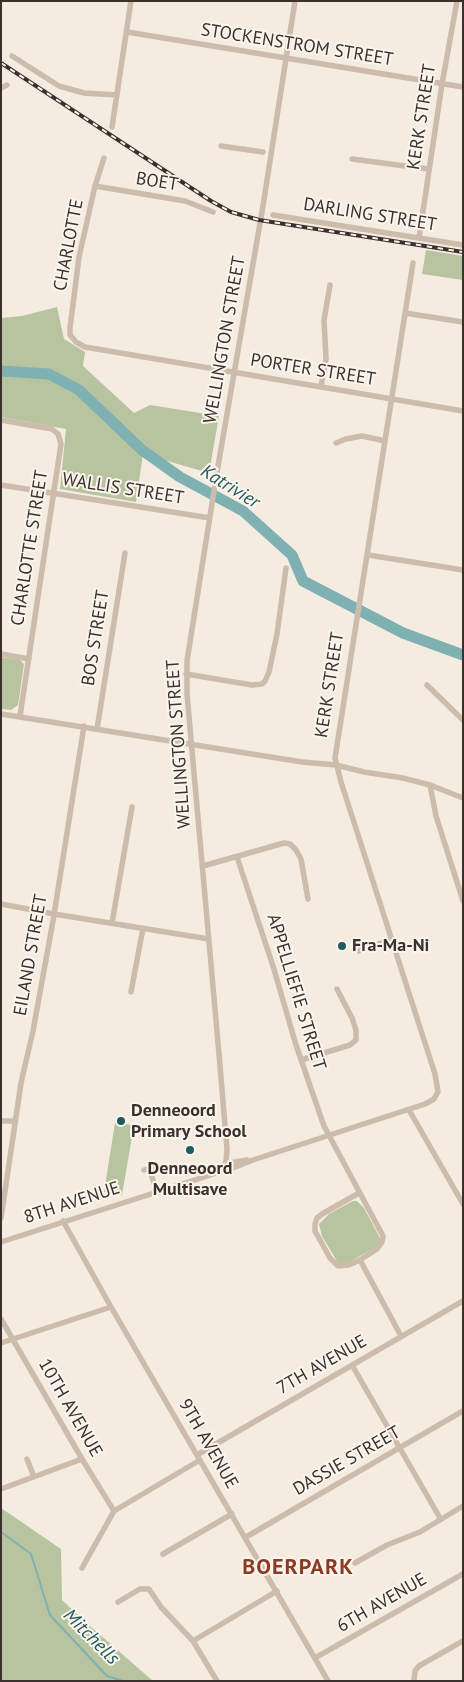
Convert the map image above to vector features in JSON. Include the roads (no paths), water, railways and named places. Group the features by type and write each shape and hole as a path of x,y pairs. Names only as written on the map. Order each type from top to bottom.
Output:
{"street":[{"path":"112,127 131,1"},
{"name":"WELLINGTON STREET","path":"227,1166 225,1123 186,674 188,652 263,206 295,1"},
{"name":"KERK STREET","path":"418,238 457,1"},
{"name":"STOCKENSTROM STREET","path":"126,32 463,87"},
{"path":"12,56 59,86 84,92 117,95"},
{"path":"221,146 263,152"},
{"name":"CHARLOTTE","path":"72,338 70,328 79,257 95,186 104,158"},
{"path":"352,159 428,169"},
{"name":"BOET","path":"95,186 185,201 213,212"},
{"name":"DARLING STREET","path":"273,215 463,245"},
{"name":"KERK STREET","path":"413,263 335,753 336,765 438,1083 438,1092 434,1099"},
{"path":"321,386 326,359 324,320 330,285"},
{"path":"405,313 463,322"},
{"name":"PORTER STREET","path":"72,338 85,347 463,411"},
{"name":"CHARLOTTE STREET","path":"1,420 52,429 58,434 61,444 20,716"},
{"path":"336,443 362,436 385,441"},
{"name":"WALLIS STREET","path":"1,485 210,518"},
{"name":"BOS STREET","path":"97,729 126,553"},
{"path":"368,555 463,570"},
{"path":"186,674 252,685 262,684 265,681 269,672 277,634 286,568"},
{"path":"1,654 29,659"},
{"path":"427,685 463,720"},
{"path":"1,714 302,762 336,765 430,785 463,798"},
{"name":"EILAND STREET","path":"1,1218 20,1083 33,1031 54,914 84,726"},
{"path":"430,785 436,816 463,901"},
{"path":"112,923 132,807"},
{"path":"203,866 284,843 290,844 301,859 308,899"},
{"name":"APPELLIEFIE STREET","path":"238,857 273,966 300,1060 329,1136 359,1193"},
{"path":"1,904 209,939"},
{"path":"131,992 143,928"},
{"path":"359,951 392,940"},
{"path":"300,1060 350,1045 356,1040 356,1030 352,1018 337,988"},
{"name":"8TH AVENUE","path":"1,1242 208,1175 227,1166 253,1160 408,1110 429,1103 434,1099"},
{"path":"408,1110 463,1204"},
{"path":"1,1121 15,1121"},
{"path":"150,1168 157,1192"},
{"path":"359,1193 379,1227 383,1239 377,1249 360,1260 345,1266 336,1265 314,1227 317,1218 322,1214 359,1193"},
{"name":"9TH AVENUE","path":"63,1221 328,1681"},
{"path":"360,1260 401,1336"},
{"name":"7TH AVENUE","path":"114,1510 352,1365 463,1301"},
{"path":"1,1343 111,1307"},
{"name":"10TH AVENUE","path":"1,1319 82,1459 114,1510"},
{"path":"352,1365 440,1518"},
{"name":"DASSIE STREET","path":"246,1537 463,1411"},
{"path":"1,1489 82,1459"},
{"path":"27,1460 34,1477"},
{"path":"354,1564 387,1545 420,1532 440,1518 463,1506"},
{"path":"82,1568 114,1510"},
{"path":"163,1554 232,1514"},
{"name":"6TH AVENUE","path":"315,1658 463,1574"},
{"path":"118,1602 140,1588 148,1588 161,1607 193,1641 217,1681"},
{"path":"193,1641 277,1591"},
{"path":"414,1681 415,1671 419,1666 463,1640"}],"waterway":[{"name":"Katrivier","path":"1,371 49,374 79,390 142,450 180,477 243,511 292,555 303,581 403,633 463,655"},
{"name":"Mitchells","path":"1,1532 31,1554 50,1615 107,1676 123,1681"}],"railway":[{"path":"1,63 211,201 231,212 259,220 463,252"}],"place":[{"name":"Fra-Ma-Ni","path":"342,946"},
{"name":"Denneoord Primary School","path":"121,1121"},
{"name":"Denneoord Multisave","path":"190,1150"}],"district":[{"name":"BOERPARK","path":"298,1568"}]}
